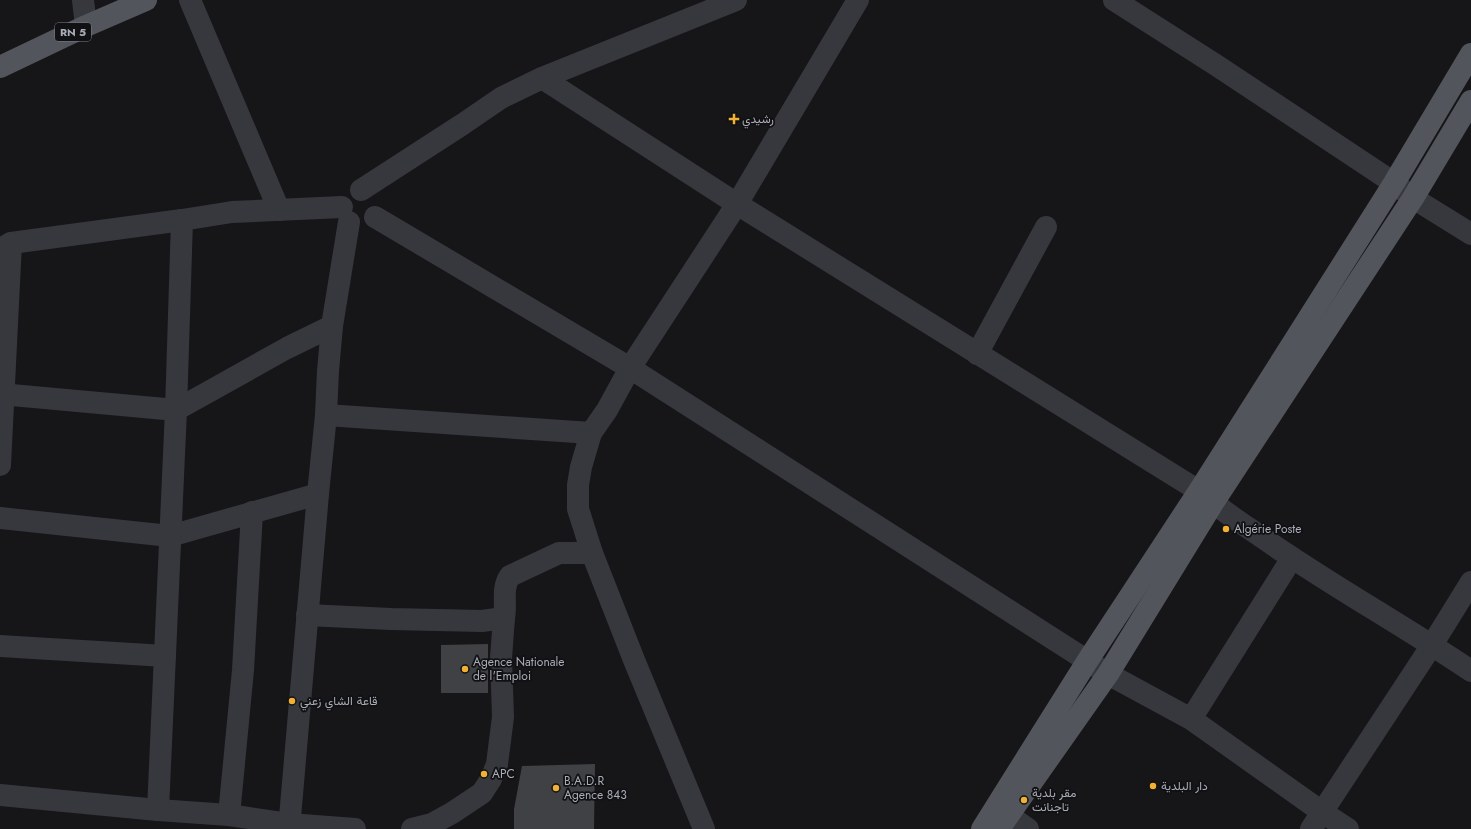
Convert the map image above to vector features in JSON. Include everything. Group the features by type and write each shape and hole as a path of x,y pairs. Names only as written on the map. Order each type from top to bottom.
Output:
{"main road":[{"name":"RN 5","path":"0,67 86,26 146,0"},
{"path":"982,829 1002,817 1108,674 1206,497 1471,54"},
{"path":"1002,817 1088,660 1206,497 1413,198 1471,101"}],"street":[{"path":"83,0 86,26"},
{"path":"190,0 279,210"},
{"path":"289,827 326,415 332,326 346,215 343,202 350,193 361,190 501,98 542,78 736,0"},
{"path":"704,829 634,660 592,553 578,509 578,485 581,466 591,433 607,410 630,368 737,204 858,0"},
{"path":"1114,0 1216,65 1394,183 1413,198 1471,234"},
{"path":"542,78 737,204 1206,497 1292,558 1471,671"},
{"path":"0,465 5,246 232,212 279,210 346,215 356,225 363,225 370,223 375,217 377,207 376,202 370,194 361,190"},
{"path":"375,217 630,368 1108,674 1190,719 1317,821 1348,829"},
{"path":"158,810 176,410 182,220"},
{"path":"977,354 1046,227"},
{"path":"2,394 176,410 287,348 332,326"},
{"path":"326,415 591,433"},
{"path":"0,518 170,536 318,494"},
{"path":"228,815 243,670 252,512"},
{"path":"412,829 432,824 482,794 491,779 497,764 503,717 501,658 506,605 504,591 506,582 510,576 559,553 592,553"},
{"path":"1190,719 1292,558"},
{"path":"1317,821 1432,645 1471,582"},
{"path":"307,615 482,621 504,618"},
{"path":"0,646 165,656"},
{"path":"0,795 228,815 289,827 355,829"},
{"path":"1002,817 1028,829"}],"building":[{"name":"Agence Nationale de l'Emploi","path":"488,644 488,693 441,693 441,645"},
{"name":"B.A.D.R Agence 843","path":"595,764 594,829 514,829 514,809 522,766"}],"place":[{"name":"رشيدي","path":"734,119"},
{"name":"Algérie Poste","path":"1226,529"},
{"name":"Agence Nationale de l'Emploi","path":"465,669"},
{"name":"قاعة الشاي زعني","path":"292,701"},
{"name":"APC","path":"484,774"},
{"name":"دار البلدية","path":"1153,786"},
{"name":"B.A.D.R Agence 843","path":"556,788"},
{"name":"مقر بلدية تاجنانت","path":"1024,800"}]}
